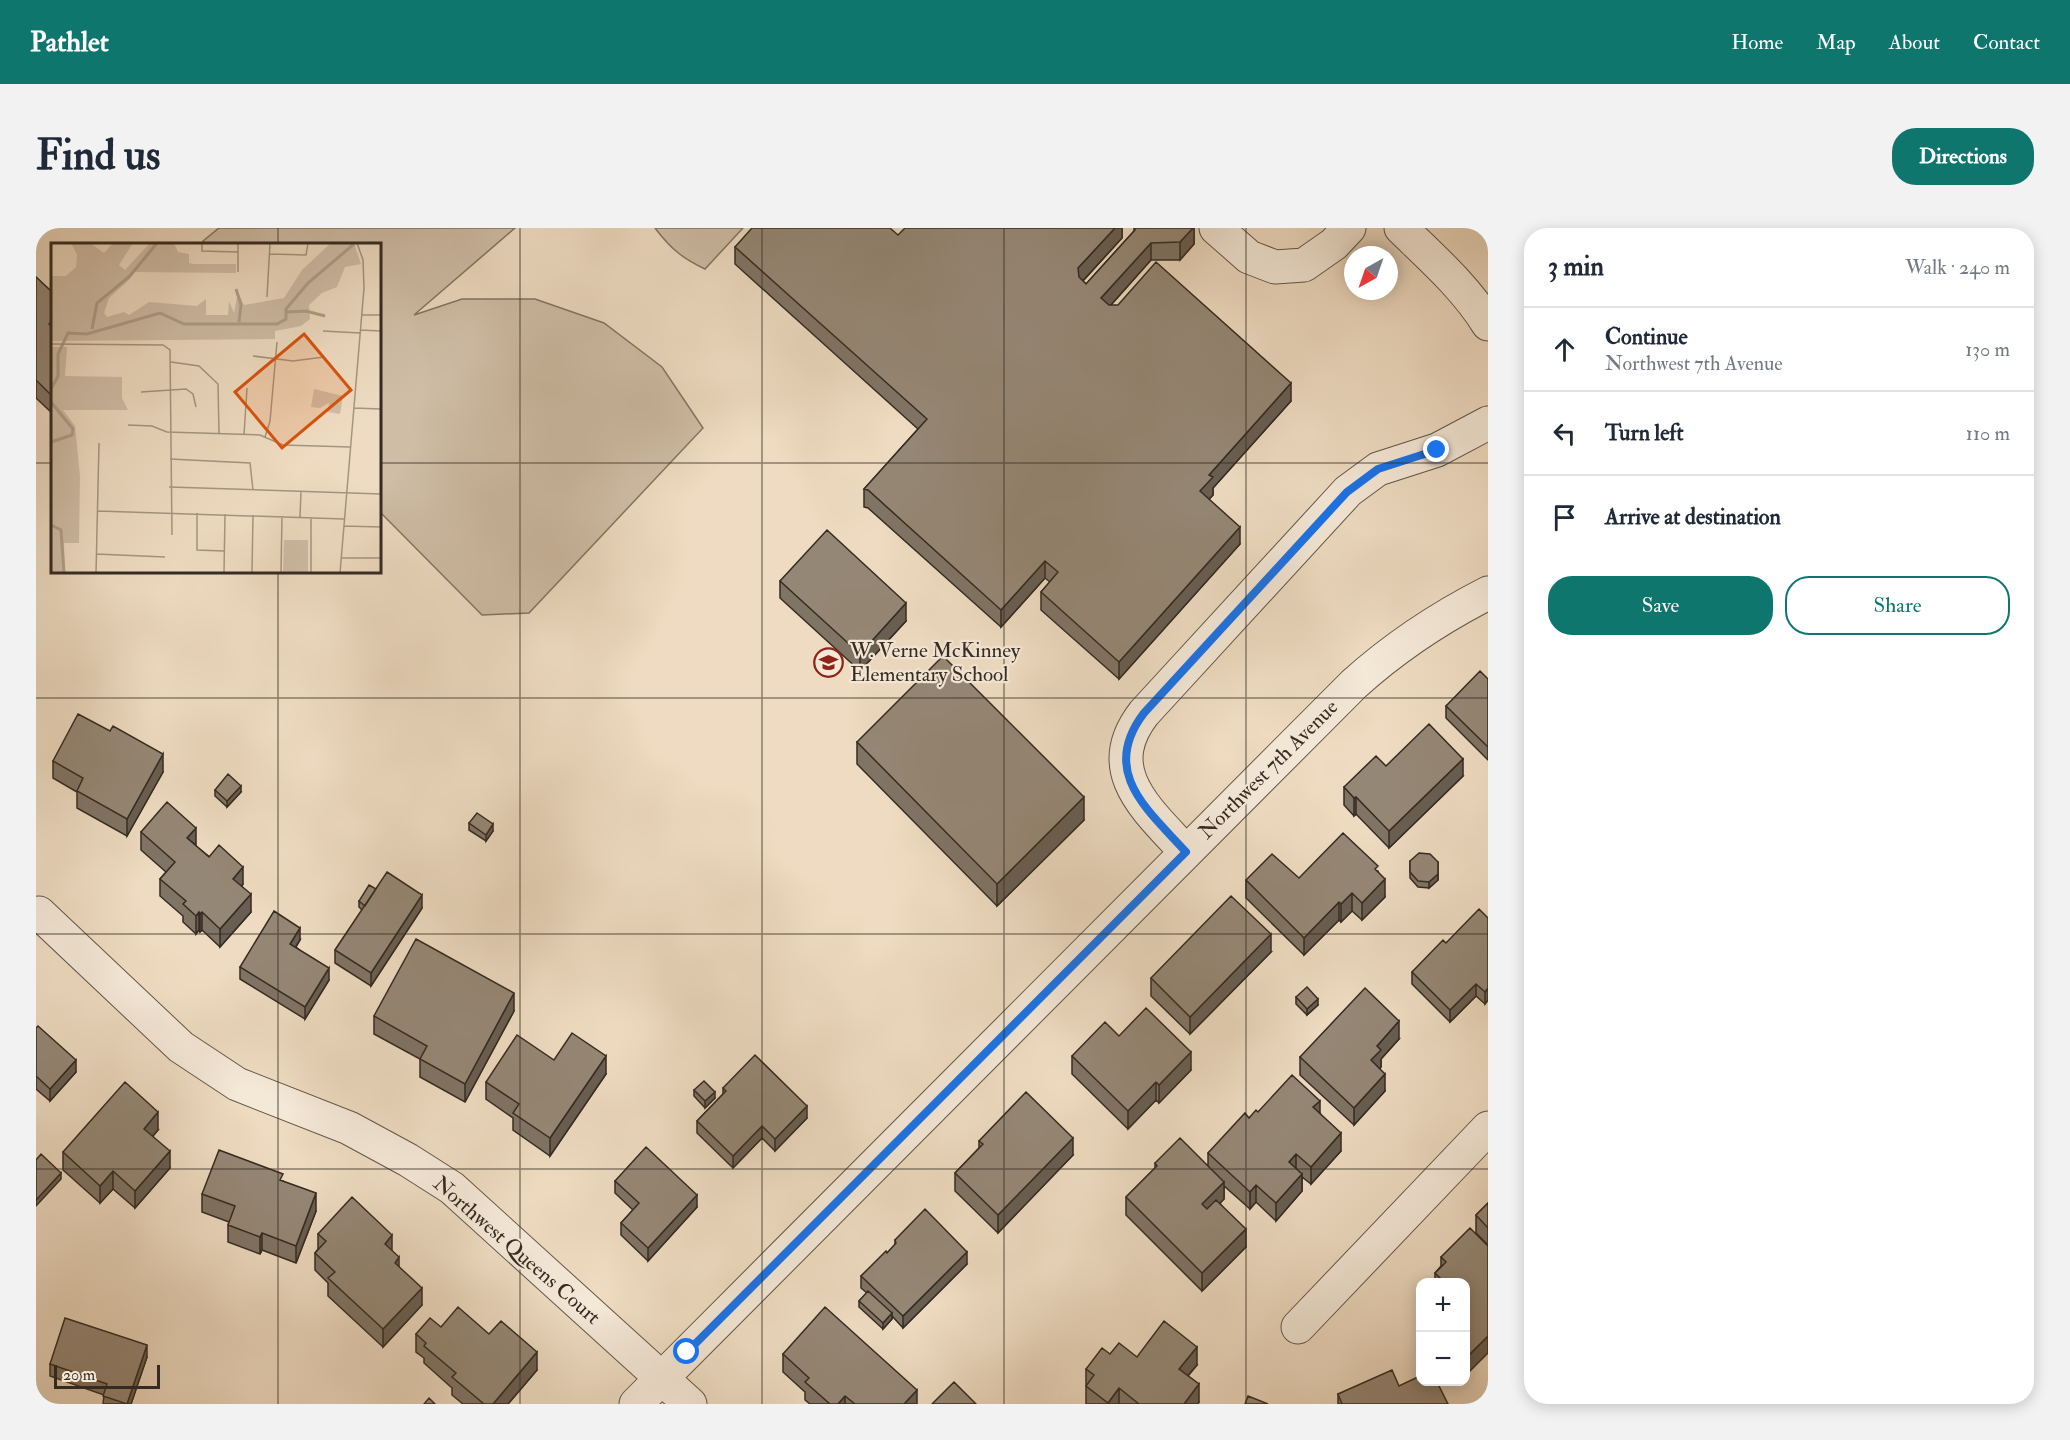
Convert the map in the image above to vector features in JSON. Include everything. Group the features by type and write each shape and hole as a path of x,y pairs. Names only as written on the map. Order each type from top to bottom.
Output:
{"street":[{"path":"1216,228 1249,257 1275,267 1304,265 1334,244 1348,228"},
{"path":"1401,228 1448,274 1488,324"},
{"path":"1186,852 1140,801 1131,783 1126,767 1127,745 1133,728 1144,713 1347,492 1378,469 1437,450 1488,423"},
{"name":"Northwest 7th Avenue","path":"636,1404 1354,684 1384,657 1450,612 1488,593"},
{"name":"Northwest Queens Court","path":"39,913 182,1047 237,1084 350,1128 408,1160 452,1188 690,1404"},
{"path":"1298,1328 1488,1128"}],"shaded area":[{"path":"219,228 515,228 414,315 462,299 535,299 604,323 662,367 703,428 529,613 482,615 381,513 381,243 205,243 203,241"},
{"path":"655,228 743,228 705,269 677,252"}],"building":[{"path":"752,228 890,228 898,235 905,228 1115,228 1078,268 1079,277 1086,284 1135,228 1193,228 1180,242 1151,243 1101,298 1109,305 1118,305 1156,262 1291,383 1209,475 1213,477 1200,491 1240,527 1119,662 1041,592 1058,572 1045,561 1001,610 868,490 864,489 927,419 735,247"},
{"path":"36,277 51,291 51,322 49,324 51,326 51,395 36,380"},
{"path":"827,530 906,603 860,654 780,581"},
{"path":"943,656 1084,797 997,884 857,742"},
{"path":"1480,671 1488,679 1488,747 1446,706"},
{"path":"78,714 110,731 113,726 163,754 127,819 77,791 83,778 53,761"},
{"path":"1429,724 1463,759 1389,831 1344,787 1376,756 1386,766"},
{"path":"228,774 241,786 227,801 215,790"},
{"path":"167,802 196,828 187,838 209,857 219,845 243,867 233,879 251,894 220,929 202,912 196,916 183,904 186,901 160,879 175,862 141,832"},
{"path":"477,813 493,824 486,835 469,823"},
{"path":"1343,833 1378,866 1375,869 1385,879 1362,903 1352,893 1341,904 1339,902 1304,938 1246,880 1272,854 1299,878"},
{"path":"1419,853 1430,854 1438,862 1438,874 1429,882 1418,881 1410,872 1410,861"},
{"path":"387,872 422,895 371,973 335,950"},
{"path":"369,885 376,889 365,906 359,901"},
{"path":"1231,896 1271,934 1190,1017 1151,978"},
{"path":"1479,909 1488,918 1488,988 1485,992 1476,984 1450,1010 1412,972 1443,940 1446,943"},
{"path":"274,911 300,928 290,944 329,968 305,1007 240,967"},
{"path":"416,939 514,993 465,1084 420,1059 427,1046 374,1016"},
{"path":"1307,987 1318,999 1307,1009 1296,997"},
{"path":"1365,988 1399,1021 1377,1046 1381,1050 1371,1060 1385,1074 1354,1108 1300,1057"},
{"path":"1146,1008 1191,1052 1159,1085 1156,1082 1128,1111 1072,1056 1105,1022 1119,1036"},
{"path":"38,1026 76,1060 50,1089 36,1076 36,1028"},
{"path":"572,1033 606,1056 550,1138 513,1113 519,1104 486,1082 517,1035 554,1060"},
{"path":"755,1055 807,1106 775,1139 762,1126 733,1156 697,1121 726,1091 723,1088"},
{"path":"1292,1075 1320,1101 1313,1107 1341,1133 1311,1167 1296,1154 1289,1162 1302,1174 1276,1203 1256,1185 1250,1192 1208,1153 1245,1113 1249,1118 1256,1110 1258,1112"},
{"path":"704,1081 715,1092 705,1101 694,1090"},
{"path":"125,1082 158,1112 144,1129 170,1151 135,1191 113,1171 100,1186 63,1152"},
{"path":"1026,1092 1073,1138 998,1215 955,1173 983,1144 979,1141"},
{"path":"1180,1138 1224,1182 1202,1204 1207,1209 1216,1200 1246,1229 1202,1273 1126,1197 1157,1166 1155,1163"},
{"path":"646,1147 697,1195 648,1248 621,1223 639,1203 615,1181"},
{"path":"219,1150 283,1174 280,1180 316,1193 296,1246 262,1233 260,1237 228,1225 235,1206 202,1194"},
{"path":"41,1154 61,1173 36,1200 36,1160"},
{"path":"352,1197 392,1235 385,1244 399,1257 395,1263 422,1288 383,1329 328,1278 335,1272 315,1253 326,1241 318,1234"},
{"path":"1488,1203 1488,1228 1476,1215"},
{"path":"925,1209 967,1252 903,1316 861,1276 886,1251 887,1253 896,1243 895,1240"},
{"path":"1470,1228 1488,1246 1488,1336 1470,1354 1470,1278 1440,1278 1435,1273 1446,1262 1441,1257"},
{"path":"868,1291 892,1313 883,1323 859,1301"},
{"path":"458,1307 489,1334 501,1321 537,1352 493,1404 484,1404 452,1377 456,1373 424,1346 426,1343 416,1334 430,1318 441,1327"},
{"path":"825,1307 917,1390 904,1404 855,1404 845,1396 838,1404 830,1404 805,1382 809,1378 783,1354"},
{"path":"65,1318 147,1345 127,1404 103,1396 107,1384 50,1364"},
{"path":"1164,1321 1197,1347 1179,1369 1199,1384 1184,1404 1139,1404 1119,1388 1108,1403 1086,1386 1094,1375 1086,1369 1102,1348 1110,1354 1119,1343 1137,1357"},
{"path":"1392,1370 1399,1386 1416,1378 1416,1386 1439,1386 1448,1404 1342,1404 1338,1394"},
{"path":"954,1382 976,1404 932,1404"},
{"path":"1248,1396 1268,1404 1245,1404"},
{"path":"429,1398 435,1404 424,1404"}],"place":[{"name":"W. Verne McKinney Elementary School","path":"829,662"}],"route":[{"path":"687,1352 1186,852 1140,801 1131,783 1126,767 1127,745 1133,728 1144,713 1347,492 1378,469 1437,450"}]}
